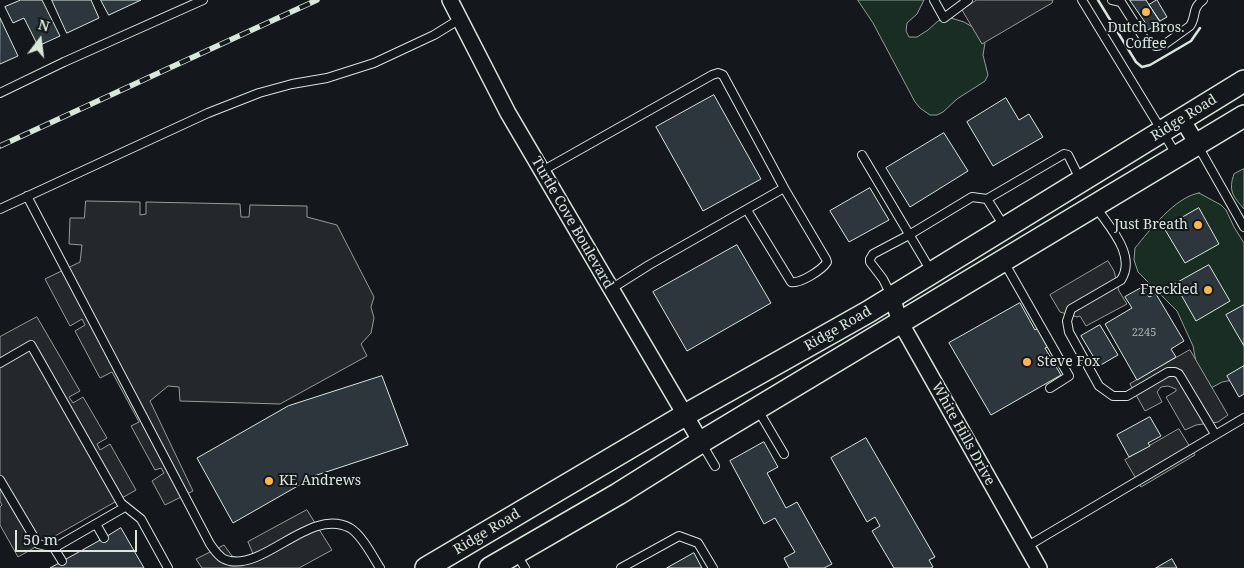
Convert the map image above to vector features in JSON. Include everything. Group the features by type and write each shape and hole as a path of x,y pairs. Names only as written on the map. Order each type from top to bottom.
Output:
{"main road":[{"name":"Ridge Road","path":"426,568 685,415 892,297 1244,81"},
{"name":"Ridge Road","path":"490,568 521,560 618,494 701,442 1244,116"}],"street":[{"name":"Turtle Cove Boulevard","path":"450,0 508,113 701,442"},
{"path":"1182,119 1197,144"},
{"name":"White Hills Drive","path":"892,297 900,322 1038,568"}],"lane":[{"path":"0,93 64,62 203,0"},
{"path":"934,0 944,18 968,0"},
{"path":"1082,0 1178,155"},
{"path":"1112,0 1121,1 1147,42 1156,46 1165,44 1190,26 1198,2"},
{"path":"0,209 208,113 259,93 292,84 327,78 374,63 434,35 460,19"},
{"path":"542,171 712,75 718,74 723,75 784,188 826,259 827,262 823,268 796,283 791,282 746,210"},
{"path":"1197,144 1244,227"},
{"path":"892,297 883,279 870,262 873,254 972,197 988,199 1064,154 1068,155 1080,181"},
{"path":"862,155 932,272"},
{"path":"611,289 649,265 784,188"},
{"path":"28,196 210,544 221,558 238,564 255,561 319,526 335,524 351,528 362,540 380,568"},
{"path":"988,199 1005,228"},
{"path":"1095,205 1124,249 1127,265 1121,280 1071,309 1067,321 1069,332 1098,386 1113,396 1127,396 1168,372 1179,374 1215,434"},
{"path":"1003,260 1069,376 1050,388"},
{"path":"0,363 31,345 121,503 141,519 168,568"},
{"path":"757,409 784,454"},
{"path":"1026,546 1244,418"},
{"path":"701,442 715,466"},
{"path":"0,480 38,544 54,548 125,507"},
{"path":"96,524 104,538"},
{"path":"621,568 679,536 698,542 713,568"},
{"path":"54,548 62,561"}],"green space":[{"path":"858,0 924,0 917,14 907,23 906,31 909,37 917,37 938,21 951,18 964,22 976,29 985,43 983,55 988,75 985,81 957,99 943,112 937,115 930,115 915,102 873,23"},
{"path":"1244,169 1244,209 1234,197 1231,185 1234,174"},
{"path":"1199,193 1221,205 1226,210 1244,243 1244,378 1222,382 1211,388 1198,372 1193,346 1177,311 1138,272 1134,260 1135,248 1164,215 1181,201"}],"shaded area":[{"path":"977,0 1053,0 1052,3 982,44 962,10"},
{"path":"86,201 140,202 140,215 146,214 146,202 240,204 241,217 249,217 250,205 307,206 307,217 337,225 374,297 371,307 374,318 371,333 361,344 367,356 280,404 180,401 179,387 168,386 150,401 193,491 165,505 152,481 164,473 161,468 155,470 131,426 139,422 112,372 100,378 75,331 85,325 82,319 70,326 45,279 80,262 82,245 69,244 70,218 84,218"},
{"path":"1108,261 1114,271 1119,291 1127,304 1086,326 1080,316 1077,317 1060,312 1050,295"},
{"path":"37,317 80,391 69,397 73,403 83,397 107,438 97,444 100,450 110,444 136,490 18,557 0,525 0,507 2,505 0,501 0,337"},
{"path":"1190,350 1228,415 1218,422 1196,425 1185,430 1166,397 1176,391 1176,389 1168,386 1161,387 1157,392 1162,402 1145,411 1130,384"},
{"path":"1179,429 1195,455 1141,487 1125,460"},
{"path":"307,510 332,550 299,568 202,568 196,559 224,545 232,556 241,559 254,556 248,542"}],"building":[{"path":"21,0 42,0 60,36 38,46 24,18 13,23 5,7"},
{"path":"52,0 91,0 99,18 67,33"},
{"path":"101,0 141,0 109,15"},
{"name":"Dutch Bros. Coffee","path":"1130,0 1146,0 1160,22 1145,32 1141,26 1145,23"},
{"path":"1157,0 1167,17 1160,21 1149,5"},
{"path":"0,18 18,56 0,64"},
{"path":"714,95 761,179 703,211 656,127"},
{"path":"1006,98 1019,120 1029,114 1043,137 993,166 967,122"},
{"path":"944,133 968,171 910,207 886,168"},
{"path":"870,188 889,220 849,242 830,211"},
{"path":"1199,208 1219,244 1185,263 1164,228"},
{"path":"737,245 771,303 687,351 653,292"},
{"path":"1209,265 1230,301 1196,321 1175,284"},
{"path":"1143,287 1149,297 1156,294 1184,341 1171,349 1176,357 1137,380 1105,324 1132,308 1125,297"},
{"path":"1020,303 1035,330 1043,325 1054,344 1045,348 1061,375 991,415 949,343"},
{"path":"1244,305 1244,346 1226,315"},
{"path":"1100,325 1118,355 1099,366 1081,336"},
{"path":"1244,366 1244,394 1239,397 1227,376"},
{"path":"382,376 408,445 317,475 233,523 197,458 288,406"},
{"path":"1150,417 1161,436 1148,443 1150,446 1129,457 1117,435"},
{"path":"866,438 935,557 929,560 933,567 894,568 872,531 880,526 875,517 867,522 831,458"},
{"path":"764,442 778,467 767,473 786,508 797,502 832,564 824,568 789,568 784,558 795,552 775,518 764,524 730,461"},
{"path":"121,528 144,568 50,568 104,538"},
{"path":"694,553 702,568 667,568"},
{"path":"1172,559 1177,568 1156,568"}],"railway":[{"path":"0,146 317,0"}],"wall":[{"path":"1098,0 1136,62 1142,67 1150,65 1191,41 1200,28"}],"place":[{"name":"Dutch Bros. Coffee","path":"1146,12"},
{"name":"Just Breath","path":"1198,225"},
{"name":"Freckled","path":"1208,290"},
{"name":"Steve Fox","path":"1027,362"},
{"name":"KE Andrews","path":"269,481"}]}
